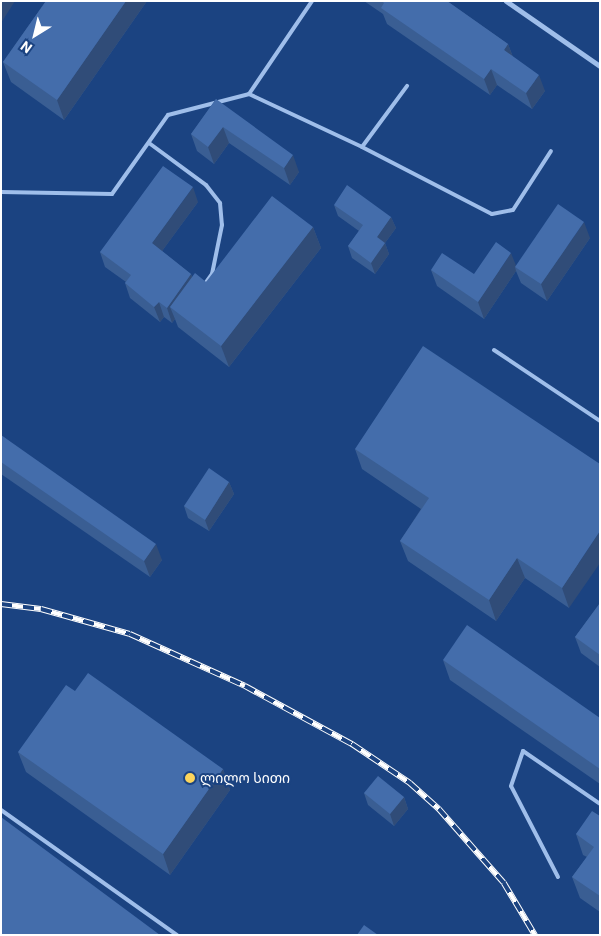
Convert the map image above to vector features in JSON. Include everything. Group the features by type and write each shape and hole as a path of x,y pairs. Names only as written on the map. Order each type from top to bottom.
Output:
{"street":[{"path":"506,1 600,66"}],"lane":[{"path":"249,94 312,1"},
{"path":"362,147 407,86"},
{"path":"1,192 112,194 168,115 249,94 362,147 492,214 513,210 551,151"},
{"path":"149,143 206,185 220,203 222,225 212,274 201,288"},
{"path":"494,350 600,421"},
{"path":"558,877 511,786 523,751 600,804"},
{"path":"1,810 177,935"}],"building":[{"path":"46,1 126,1 57,100 3,62"},
{"path":"382,1 447,1 508,44 504,50 539,75 526,93 491,69 484,79 381,8 384,3"},
{"path":"216,99 293,155 284,168 223,127 208,147 191,134"},
{"path":"163,166 193,187 152,243 191,274 167,308 159,302 154,307 125,283 131,275 100,252"},
{"path":"347,185 391,217 377,237 385,243 371,263 348,246 363,225 334,205"},
{"path":"272,196 313,227 221,346 170,307 195,273 206,282"},
{"path":"558,204 584,222 541,284 515,267"},
{"path":"496,242 511,253 478,302 431,270 442,253 474,274"},
{"path":"423,346 600,464 600,531 562,588 517,558 489,600 400,541 429,498 355,449"},
{"path":"1,435 156,544 144,561 1,462"},
{"path":"209,468 229,482 205,520 184,506"},
{"path":"600,603 600,655 575,637"},
{"path":"467,625 600,718 600,769 443,660"},
{"path":"88,673 223,769 163,854 18,752 66,685 75,691"},
{"path":"378,776 404,797 390,814 364,793"},
{"path":"592,811 600,816 600,896 572,877 594,847 576,834"},
{"path":"1,817 160,935 1,935"},
{"path":"364,925 378,935 357,935"}],"railway":[{"path":"1,604 41,609 130,634 245,686 352,744 410,783 439,809 504,883 535,935"}],"place":[{"name":"ლილო სითი","path":"190,778"}]}
